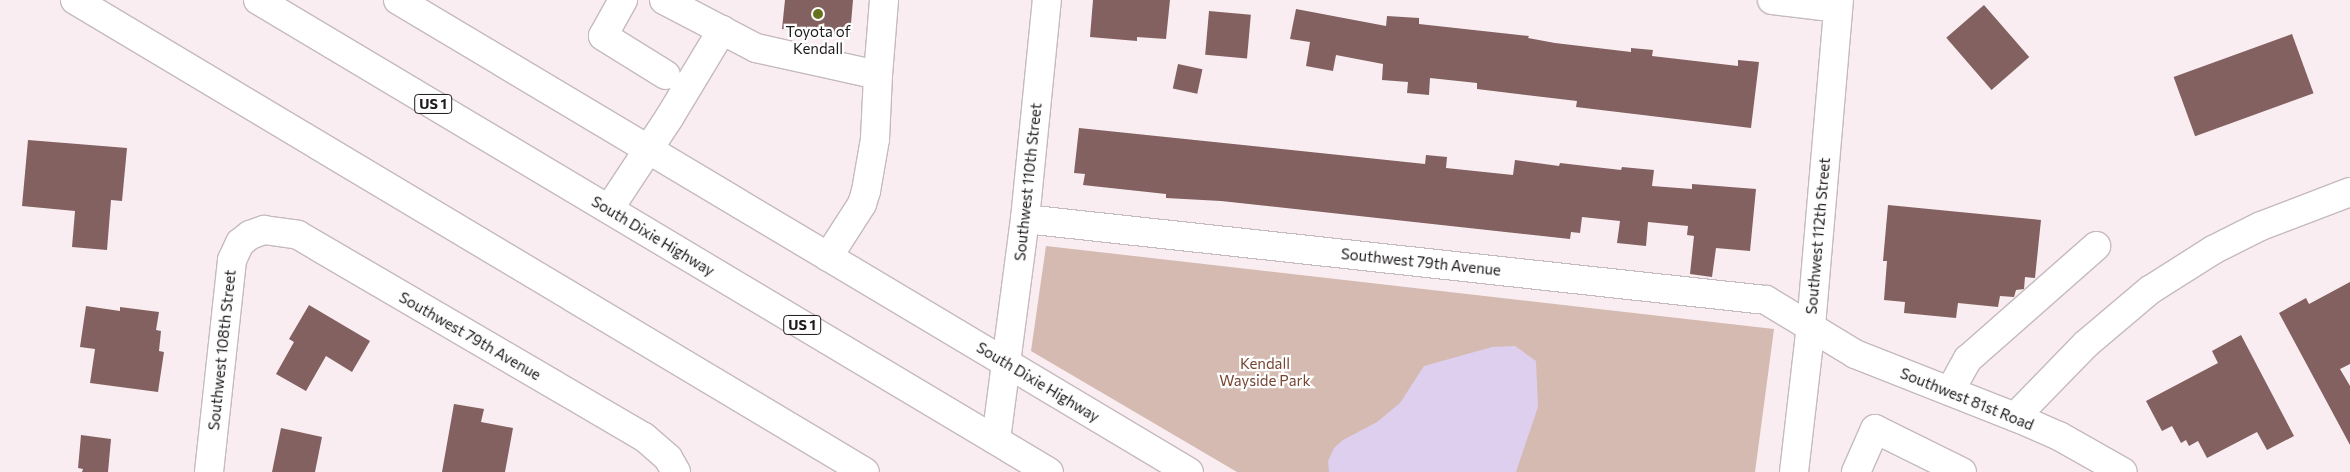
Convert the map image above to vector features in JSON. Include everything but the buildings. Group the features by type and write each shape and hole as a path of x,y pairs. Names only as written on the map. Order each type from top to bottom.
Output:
{"main road":[{"path":"75,0 865,472"},
{"name":"South Dixie Highway","path":"258,0 1049,472"},
{"name":"South Dixie Highway","path":"398,0 1189,472"},
{"path":"623,0 603,36 666,75"},
{"path":"664,0 756,48 771,53 878,75"},
{"path":"828,257 862,204 866,191 875,138 884,0"},
{"name":"Southwest 110th Street","path":"996,440 1024,219 1047,0"},
{"path":"1772,0 1838,4"},
{"name":"Southwest 112th Street","path":"1794,472 1811,326 1838,4"},
{"path":"609,209 649,150 722,30"},
{"path":"2015,418 2086,344 2150,290 2213,250 2261,226 2350,192"},
{"name":"Southwest 79th Avenue","path":"1024,219 1766,300 1811,326"},
{"name":"Southwest 79th Avenue","path":"250,234 264,230 298,235 644,437 668,458 676,472"},
{"name":"Southwest 108th Street","path":"209,472 228,282 232,260 240,243 250,234"},
{"path":"1950,391 1968,359 2096,246"},
{"name":"Southwest 81st Road","path":"1811,326 1855,354 2059,436 2123,472"},
{"path":"1856,472 1875,429 1962,472"}],"green space":[{"name":"Kendall Wayside Park","path":"1046,246 1774,329 1755,472 1237,472 1031,351"}],"shaded area":[{"path":"1515,346 1536,361 1538,407 1516,472 1329,472 1328,461 1334,448 1343,440 1377,422 1400,403 1424,366 1492,347"}],"place":[{"name":"Toyota of Kendall","path":"818,14"}]}
